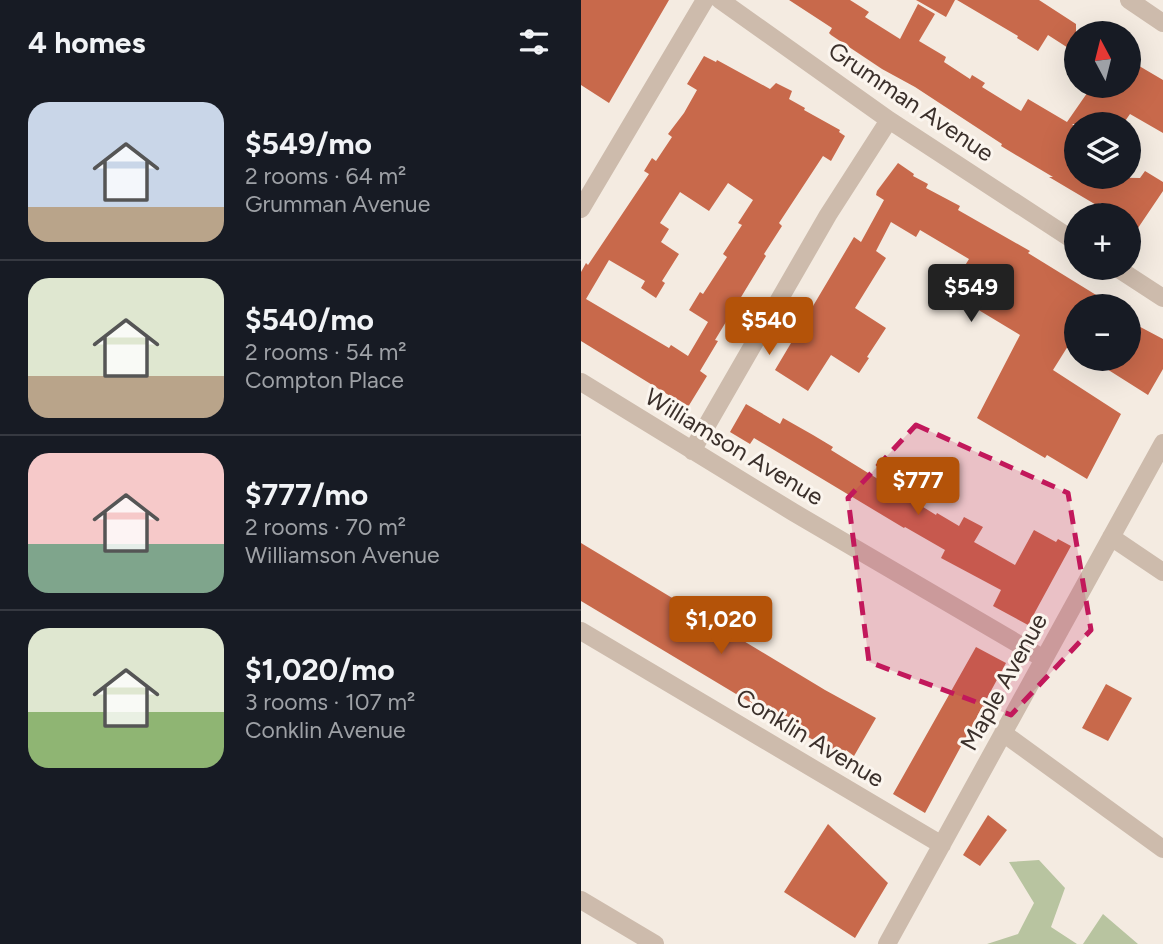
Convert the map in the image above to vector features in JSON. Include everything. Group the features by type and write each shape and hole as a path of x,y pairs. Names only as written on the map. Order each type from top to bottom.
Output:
{"street":[{"path":"581,209 705,0"},
{"name":"Grumman Avenue","path":"720,0 889,120 1064,234"},
{"path":"1129,0 1163,23"},
{"path":"692,451 811,244 889,120"},
{"path":"1135,280 1163,298"},
{"name":"Williamson Avenue","path":"581,382 692,451 1044,659"},
{"name":"Maple Avenue","path":"887,944 1163,443"},
{"path":"1111,537 1163,572"},
{"name":"Conklin Avenue","path":"581,631 942,845"},
{"path":"1003,733 1163,849"},
{"path":"581,900 655,944"}],"highlighted area":[{"path":"916,425 1068,493 1091,630 1011,715 869,662 848,498"}],"green space":[{"path":"1039,860 1065,888 1051,927 1077,944 987,944 1018,934 1034,903 1009,862"},
{"path":"1103,914 1138,944 1083,944"}],"building":[{"path":"581,0 669,0 609,103 581,85"},
{"path":"789,0 850,0 869,12 865,17 900,39 918,4 935,14 919,41 946,57 944,62 970,79 972,75 985,83 982,87 1021,111 1028,99 1064,120 1064,186 831,35 829,33 832,28"},
{"path":"916,0 955,0 946,17"},
{"path":"957,0 1039,0 1071,21 1064,21 1064,45 1048,35 1038,51 1017,38 1018,36"},
{"path":"704,56 716,62 717,60 770,89 776,83 792,91 789,99 840,130 845,136 831,161 823,156 779,223 782,226 764,254 766,256 715,340 718,341 700,371 707,376 688,407 581,341 581,272 649,174 644,171 652,158 656,161 672,137 668,134 697,90 687,84","holes":["728,183 753,200 738,223 742,225 723,254 727,257 689,310 708,322 688,356 671,345 669,348 586,299 609,260 645,281 641,288 656,298 665,283 662,281 679,254 661,242 669,229 660,223 680,192 709,211"]},
{"path":"1141,67 1163,80 1163,133 1141,120 1141,112 1074,112 1084,98 1141,98"},
{"path":"898,163 928,184 926,188 960,206 958,210 1030,251 1028,253 1064,275 1064,280 1072,280 1095,294 1064,294 1064,352 1053,370 1121,414 1087,479 977,418 1020,335 972,306 985,285 961,272 969,259 920,230 916,237 891,222 876,251 886,258 855,308 886,328 859,373 831,355 808,391 775,370 854,237 861,242 884,200 876,195"},
{"path":"1145,171 1163,182 1163,191 1141,224 1141,203 1093,203 1069,189 1141,189 1141,177"},
{"path":"1141,327 1163,339 1163,369 1148,395 1110,371 1141,371"},
{"path":"746,404 780,424 783,418 813,435 833,447 831,450 936,515 937,513 959,526 964,517 983,527 974,542 1015,565 1034,530 1056,542 1058,539 1071,546 1028,625 993,606 1001,590 941,558 945,550 754,438 750,444 730,432"},
{"path":"581,543 876,718 854,756 846,750 842,756 808,737 581,601"},
{"path":"976,647 1006,663 925,813 893,794"},
{"path":"1106,684 1132,698 1108,741 1082,728"},
{"path":"988,815 1007,830 980,866 963,855"},
{"path":"828,824 888,883 855,938 784,892"}]}
